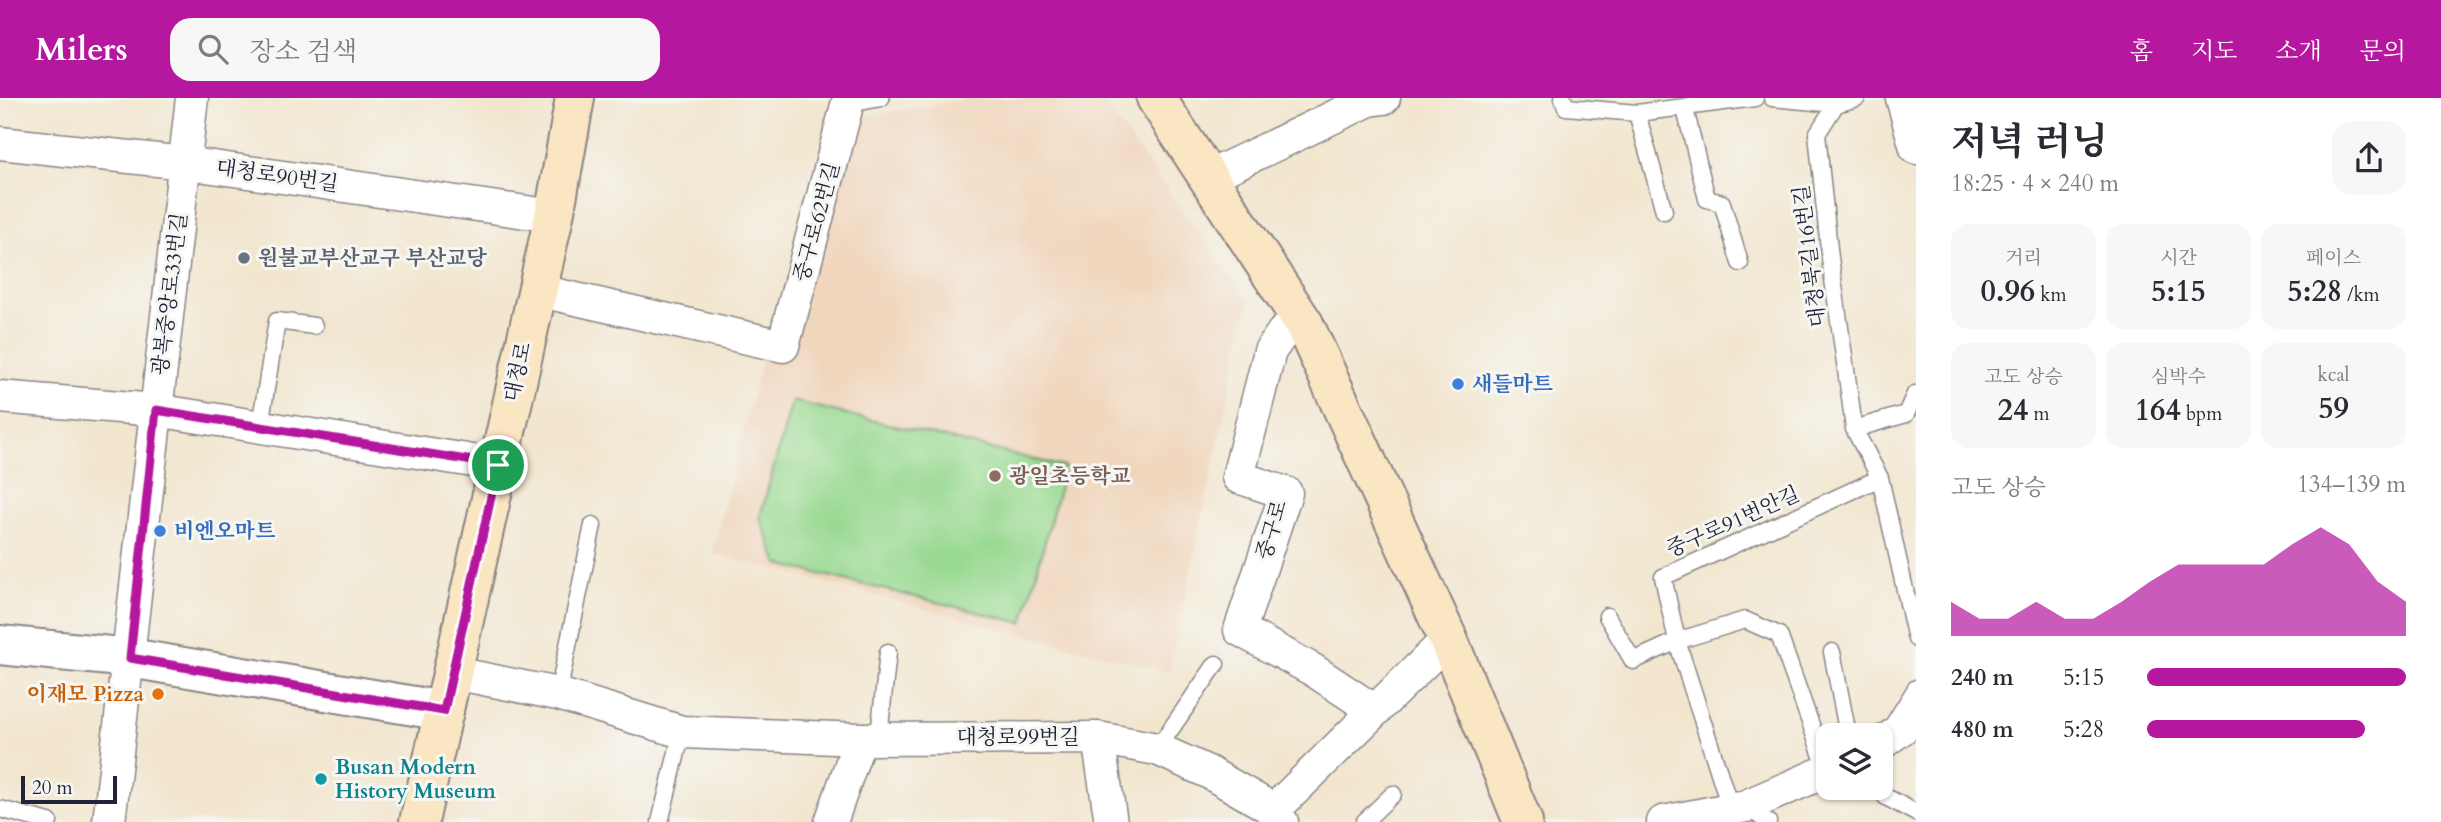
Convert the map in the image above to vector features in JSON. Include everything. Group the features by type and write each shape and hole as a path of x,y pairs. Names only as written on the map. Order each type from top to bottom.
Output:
{"main road":[{"name":"대청로","path":"419,822 554,216 575,98"},
{"path":"1156,98 1304,324 1448,639 1523,822"}],"street":[{"name":"광복중앙로33번길","path":"109,822 130,658 192,98"},
{"path":"1902,98 1916,148"},
{"path":"1206,178 1374,99"},
{"name":"중구로62번길","path":"536,290 783,346 849,101"},
{"name":"대청로90번길","path":"0,143 185,163 554,216"},
{"name":"중구로","path":"1304,324 1284,331 1270,351 1238,477 1286,493 1240,630 1313,670 1375,711"},
{"path":"0,397 156,410 498,465"},
{"path":"1278,816 1375,711 1448,639"},
{"path":"0,645 130,658 444,711"},
{"name":"대청로99번길","path":"454,673 558,694 682,732 870,737 1098,738 1157,749 1208,772 1278,816"},
{"path":"1893,734 1916,718"},
{"path":"831,822 870,737"},
{"path":"1098,738 1111,822"},
{"path":"1663,822 1748,813 1816,776"}],"lane":[{"path":"849,101 881,98"},
{"path":"1563,98 1566,107 1637,113 1755,98"},
{"path":"1772,98 1845,100"},
{"name":"대청북길16번길","path":"1845,100 1818,134 1830,258 1854,429 1880,478 1916,639"},
{"path":"1685,109 1707,199 1722,203 1740,263"},
{"path":"1637,113 1664,211"},
{"path":"260,426 277,321 314,326"},
{"path":"1854,429 1906,414 1914,394"},
{"name":"중구로91번안길","path":"1748,813 1677,641 1663,577 1880,478"},
{"path":"558,694 593,525"},
{"path":"1607,616 1633,661 1677,641 1745,620 1779,635 1816,737"},
{"path":"870,737 888,652"},
{"path":"1832,652 1846,723"},
{"path":"1157,749 1216,664"},
{"path":"1893,724 1916,688"},
{"path":"660,822 682,732"},
{"path":"1364,822 1393,793"},
{"path":"1891,800 1916,814 1904,822"},
{"path":"0,809 49,822"}],"shaded area":[{"path":"971,98 1100,98 1249,300 1169,672 712,553 763,354 858,118"}],"green space":[{"path":"792,401 1065,467 1023,623 778,564 760,517"}],"place":[{"name":"원불교부산교구 부산교당","path":"244,258"},
{"name":"새들마트","path":"1458,384"},
{"name":"광일초등학교","path":"995,476"},
{"name":"비엔오마트","path":"160,531"},
{"name":"이재모 Pizza","path":"158,694"},
{"name":"Busan Modern History Museum","path":"321,779"}],"route":[{"path":"156,410 498,465 444,711 130,658 156,410"}]}
